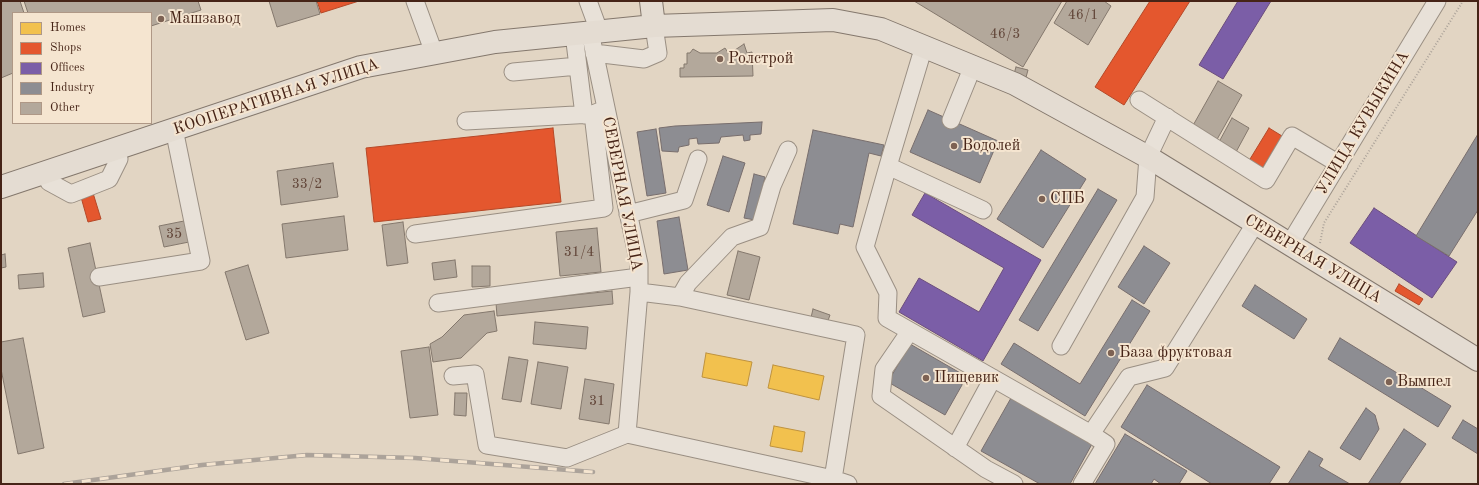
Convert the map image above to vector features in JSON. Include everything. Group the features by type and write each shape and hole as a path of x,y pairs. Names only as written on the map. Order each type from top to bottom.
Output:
{"main road":[{"path":"651,1 654,26"},
{"name":"СЕВЕРНАЯ УЛИЦА","path":"654,26 833,20 881,29 924,46 1015,84 1148,157 1478,360"},
{"name":"КООПЕРАТИВНАЯ УЛИЦА","path":"1,187 360,67 495,42 589,38 654,26"}],"street":[{"path":"415,1 434,53"},
{"path":"416,234 604,208 594,113 578,66 589,38 588,1"},
{"name":"УЛИЦА КУВЫКИНА","path":"1289,245 1437,1"},
{"path":"589,38 644,59 658,53 654,26"},
{"name":"СЕВЕРНАЯ УЛИЦА","path":"589,38 594,113 628,214 639,264 639,284 680,297 856,334 841,482"},
{"path":"924,46 865,247 888,293 887,318 1032,400 1106,444 1082,484"},
{"path":"512,72 578,66"},
{"path":"951,120 973,66"},
{"path":"1139,100 1266,180 1292,136 1339,164"},
{"path":"466,121 594,113"},
{"path":"1061,346 1145,197 1148,157 1167,117"},
{"path":"99,277 201,261 174,129"},
{"path":"45,172 49,182 71,194 109,179 119,159 116,148"},
{"path":"680,297 688,283 732,237 760,227 772,186 788,150"},
{"path":"628,214 684,200 698,159"},
{"path":"888,166 983,210"},
{"path":"1090,434 1129,377 1165,368 1255,224"},
{"path":"438,303 639,284 627,434"},
{"path":"910,331 884,369 881,396 986,469 1014,484"},
{"path":"452,376 475,374 487,445 567,458 627,434 841,482"},
{"path":"955,448 992,378"}],"path":[{"path":"1318,248 1324,223 1463,1"}],"building: Homes":[{"path":"706,353 752,362 747,386 702,377"},
{"path":"773,365 824,376 819,400 768,388"},
{"path":"774,426 805,432 802,452 770,446"}],"building: Shops":[{"path":"317,1 359,1 321,13"},
{"path":"1150,1 1190,1 1124,105 1095,87"},
{"path":"553,128 561,202 374,222 366,148"},
{"path":"1269,128 1282,136 1260,172 1247,164"},
{"path":"93,193 101,219 88,222 81,197"},
{"path":"1399,284 1423,299 1419,305 1395,291"}],"building: Offices":[{"path":"1238,1 1271,1 1223,79 1199,65"},
{"path":"925,193 1041,260 983,361 899,312 919,278 979,312 1004,268 912,215"},
{"path":"1374,208 1457,262 1432,298 1350,243"}],"building: Industry":[{"name":"Водолей","path":"928,110 998,141 980,183 910,152"},
{"path":"762,122 761,134 750,135 750,140 744,141 743,135 721,137 719,143 698,144 697,138 689,139 689,145 679,147 678,152 662,151 659,128"},
{"path":"656,129 666,193 647,196 637,132"},
{"path":"813,130 884,145 881,156 869,153 853,227 840,224 838,234 793,224"},
{"path":"1478,134 1478,210 1449,256 1416,236"},
{"name":"СПБ","path":"1041,150 1086,179 1043,248 997,219"},
{"path":"723,156 745,163 729,212 707,205"},
{"path":"754,174 765,177 755,220 744,218"},
{"path":"1098,189 1117,200 1038,331 1019,320"},
{"path":"679,217 688,270 664,274 657,221"},
{"path":"1144,246 1170,263 1144,304 1118,287"},
{"path":"1255,285 1307,319 1294,339 1242,306"},
{"name":"База фруктовая","path":"1132,300 1150,311 1085,416 1001,364 1014,343 1080,384"},
{"name":"Вымпел","path":"1340,338 1451,406 1438,427 1328,359"},
{"name":"Пищевик","path":"910,344 962,374 962,385 945,415 888,382"},
{"path":"1147,385 1280,467 1269,484 1212,484 1121,427"},
{"path":"1011,398 1092,444 1070,484 1040,484 981,451"},
{"path":"1366,408 1375,415 1379,429 1360,460 1340,448"},
{"path":"1463,420 1478,429 1478,454 1452,438"},
{"path":"1404,429 1426,444 1399,484 1368,484"},
{"path":"1125,434 1187,471 1179,484 1161,484 1154,479 1151,484 1095,484"},
{"path":"1309,451 1323,459 1319,466 1350,484 1288,484"}],"building: Other":[{"path":"1,1 20,1 24,12 12,12 12,73 1,78"},
{"name":"Машзавод","path":"24,1 198,1 201,10 152,26 152,12 28,12"},
{"path":"269,1 316,1 320,14 277,27"},
{"path":"914,1 1062,1 1023,67"},
{"path":"1067,1 1104,1 1111,6 1088,45 1054,23"},
{"name":"Ролстрой","path":"744,44 747,53 752,52 753,76 680,77 680,68 684,68 684,64 687,64 687,53 690,53 693,49 700,53 717,53 725,48 729,54"},
{"path":"1016,67 1028,70 1025,81 1014,74"},
{"path":"1218,81 1242,95 1215,143 1191,129"},
{"path":"1232,118 1249,128 1236,152 1219,142"},
{"path":"333,163 338,197 281,205 277,171"},
{"path":"344,216 348,250 286,258 282,224"},
{"path":"184,221 189,242 164,247 159,226"},
{"path":"403,222 408,263 387,266 382,225"},
{"path":"597,228 601,272 560,276 556,232"},
{"path":"90,243 105,312 83,317 68,248"},
{"path":"738,251 760,257 749,300 727,295"},
{"path":"5,254 6,267 1,268 1,255"},
{"path":"455,260 457,277 434,280 432,263"},
{"path":"248,265 269,333 246,340 225,272"},
{"path":"472,266 490,266 490,286 472,287"},
{"path":"43,273 44,287 19,289 18,275"},
{"path":"612,291 613,304 497,316 496,303"},
{"path":"813,309 830,315 826,326 810,322"},
{"path":"494,311 497,331 487,333 461,358 433,362 430,344 442,337 464,315"},
{"path":"535,322 588,327 586,349 533,344"},
{"path":"23,338 44,448 18,454 1,369 1,342"},
{"path":"429,347 438,415 410,418 401,351"},
{"path":"509,357 528,360 521,402 502,399"},
{"path":"538,362 568,367 561,409 531,404"},
{"path":"585,379 614,384 609,424 579,419"},
{"path":"455,393 467,393 466,416 454,415"}],"railway":[{"path":"64,484 202,465 307,455 415,458 593,472"}],"place":[{"name":"Машзавод","path":"161,19"},
{"name":"Ролстрой","path":"720,59"},
{"name":"Водолей","path":"954,146"},
{"name":"СПБ","path":"1042,199"},
{"name":"База фруктовая","path":"1111,353"},
{"name":"Пищевик","path":"926,378"},
{"name":"Вымпел","path":"1389,382"}]}
